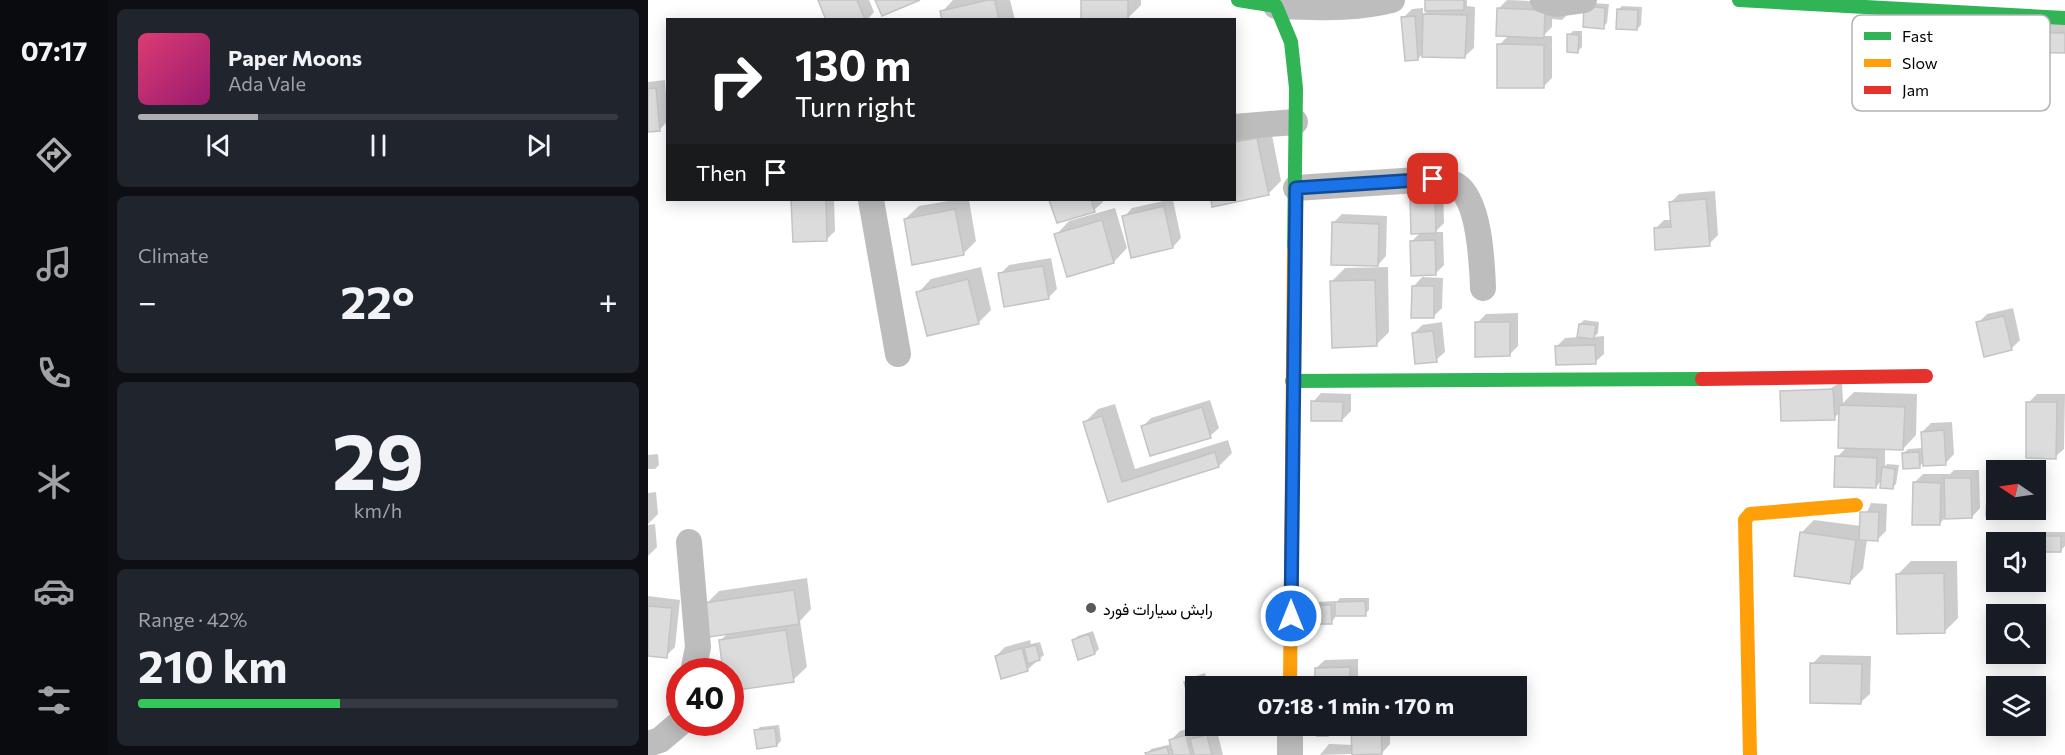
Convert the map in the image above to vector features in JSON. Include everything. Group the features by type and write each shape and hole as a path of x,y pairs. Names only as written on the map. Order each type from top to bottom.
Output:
{"street":[{"path":"1238,0 1276,6 1336,8 1367,7 1392,0"},
{"path":"1543,0 1555,4 1584,0"},
{"path":"1738,0 2035,8 2065,18"},
{"path":"1276,6 1291,42 1296,88 1290,676"},
{"path":"1236,127 1295,122"},
{"path":"1296,188 1433,179 1458,186 1467,197 1481,239 1483,288"},
{"path":"871,201 898,354"},
{"path":"1292,381 1926,376"},
{"path":"1750,755 1745,520 1750,514 1856,505"},
{"path":"689,542 698,647 696,658"},
{"path":"648,744 660,740 666,735"},
{"path":"1290,736 1290,755"}],"building":[{"path":"818,0 857,0 864,18 825,18"},
{"path":"875,0 920,0 882,16"},
{"path":"995,0 999,18 942,18 940,11"},
{"path":"1081,0 1128,0 1128,18 1081,18"},
{"path":"1425,0 1464,0 1464,10 1425,11"},
{"path":"1584,6 1605,8 1604,29 1583,27"},
{"path":"1497,8 1545,10 1544,38 1496,36"},
{"path":"1617,9 1638,10 1637,30 1616,29"},
{"path":"1423,14 1467,15 1465,58 1422,57"},
{"path":"1415,16 1418,60 1405,61 1401,17"},
{"path":"2050,33 2065,33 2065,53 2050,53"},
{"path":"1567,34 1579,35 1578,53 1567,52"},
{"path":"1497,44 1544,45 1544,88 1497,88"},
{"path":"656,88 660,131 648,132 648,89"},
{"path":"1257,138 1269,195 1212,207 1211,201 1236,201 1236,142"},
{"path":"1435,196 1436,233 1411,234 1410,197"},
{"path":"1706,199 1710,246 1655,250 1654,228 1671,227 1669,202"},
{"path":"791,201 826,201 827,241 793,242"},
{"path":"1049,201 1091,201 1095,212 1057,223"},
{"path":"1164,206 1173,248 1131,258 1122,216"},
{"path":"955,209 964,255 912,265 904,219"},
{"path":"1102,220 1114,263 1067,277 1054,234"},
{"path":"1332,222 1379,224 1378,266 1331,265"},
{"path":"1435,240 1436,275 1411,276 1410,241"},
{"path":"1043,266 1049,299 1004,307 998,273"},
{"path":"968,279 979,324 927,336 916,292"},
{"path":"1375,280 1377,346 1332,348 1330,281"},
{"path":"1412,286 1434,286 1434,318 1411,318"},
{"path":"2004,316 2012,350 1984,357 1976,322"},
{"path":"1475,322 1510,322 1510,356 1475,357"},
{"path":"1579,324 1596,325 1594,339 1577,337"},
{"path":"1433,331 1437,362 1415,364 1412,333"},
{"path":"1595,345 1596,364 1556,365 1555,346"},
{"path":"1833,389 1835,420 1781,421 1780,391"},
{"path":"1311,401 1343,402 1342,421 1311,421"},
{"path":"2026,402 2057,402 2056,459 2026,458"},
{"path":"1839,405 1905,407 1903,450 1838,448"},
{"path":"1202,407 1211,438 1150,456 1141,426"},
{"path":"1102,416 1122,482 1215,452 1219,467 1108,502 1083,422"},
{"path":"1944,430 1946,465 1923,466 1921,432"},
{"path":"1919,452 1920,468 1903,469 1902,453"},
{"path":"1835,456 1877,458 1876,488 1834,487"},
{"path":"1882,467 1895,469 1893,489 1880,488"},
{"path":"1944,478 1971,478 1972,518 1945,519"},
{"path":"1913,482 1941,483 1940,525 1912,525"},
{"path":"1860,512 1879,512 1878,541 1859,540"},
{"path":"1800,532 1856,540 1850,584 1794,576"},
{"path":"2046,536 2061,536 2061,552 2046,552"},
{"path":"1944,573 1945,633 1897,634 1896,574"},
{"path":"794,590 799,624 709,637 704,603"},
{"path":"1365,601 1366,616 1335,616 1335,602"},
{"path":"1313,605 1331,605 1332,624 1314,624"},
{"path":"648,606 672,608 667,658 648,656"},
{"path":"786,630 794,682 744,689 744,658 721,658 719,640"},
{"path":"1089,634 1095,654 1078,660 1072,640"},
{"path":"1036,645 1040,660 1028,664 1024,648"},
{"path":"1022,648 1028,671 1001,679 995,656"},
{"path":"1810,663 1862,664 1861,704 1810,703"},
{"path":"1350,667 1350,676 1315,676 1315,668"},
{"path":"775,728 777,746 757,749 754,730"},
{"path":"1186,736 1191,755 1173,755 1169,740"},
{"path":"1207,736 1212,755 1194,755 1190,739"},
{"path":"1351,736 1381,736 1382,754 1352,755"},
{"path":"1167,747 1169,755 1146,755 1145,753"}],"traffic: fast":[{"path":"1238,0 1276,6 1291,42 1296,88 1294,250"},
{"path":"1739,0 2011,15"},
{"path":"2050,17 2065,18"},
{"path":"1292,381 1702,379"}],"traffic: slow":[{"path":"1290,676 1294,250"},
{"path":"1750,755 1745,520 1750,514 1856,505"}],"traffic: jam":[{"path":"1702,379 1926,376"}],"place":[{"name":"رابش سيارات فورد","path":"1091,608"}],"route":[{"path":"1291,616 1296,188 1433,179"}]}
